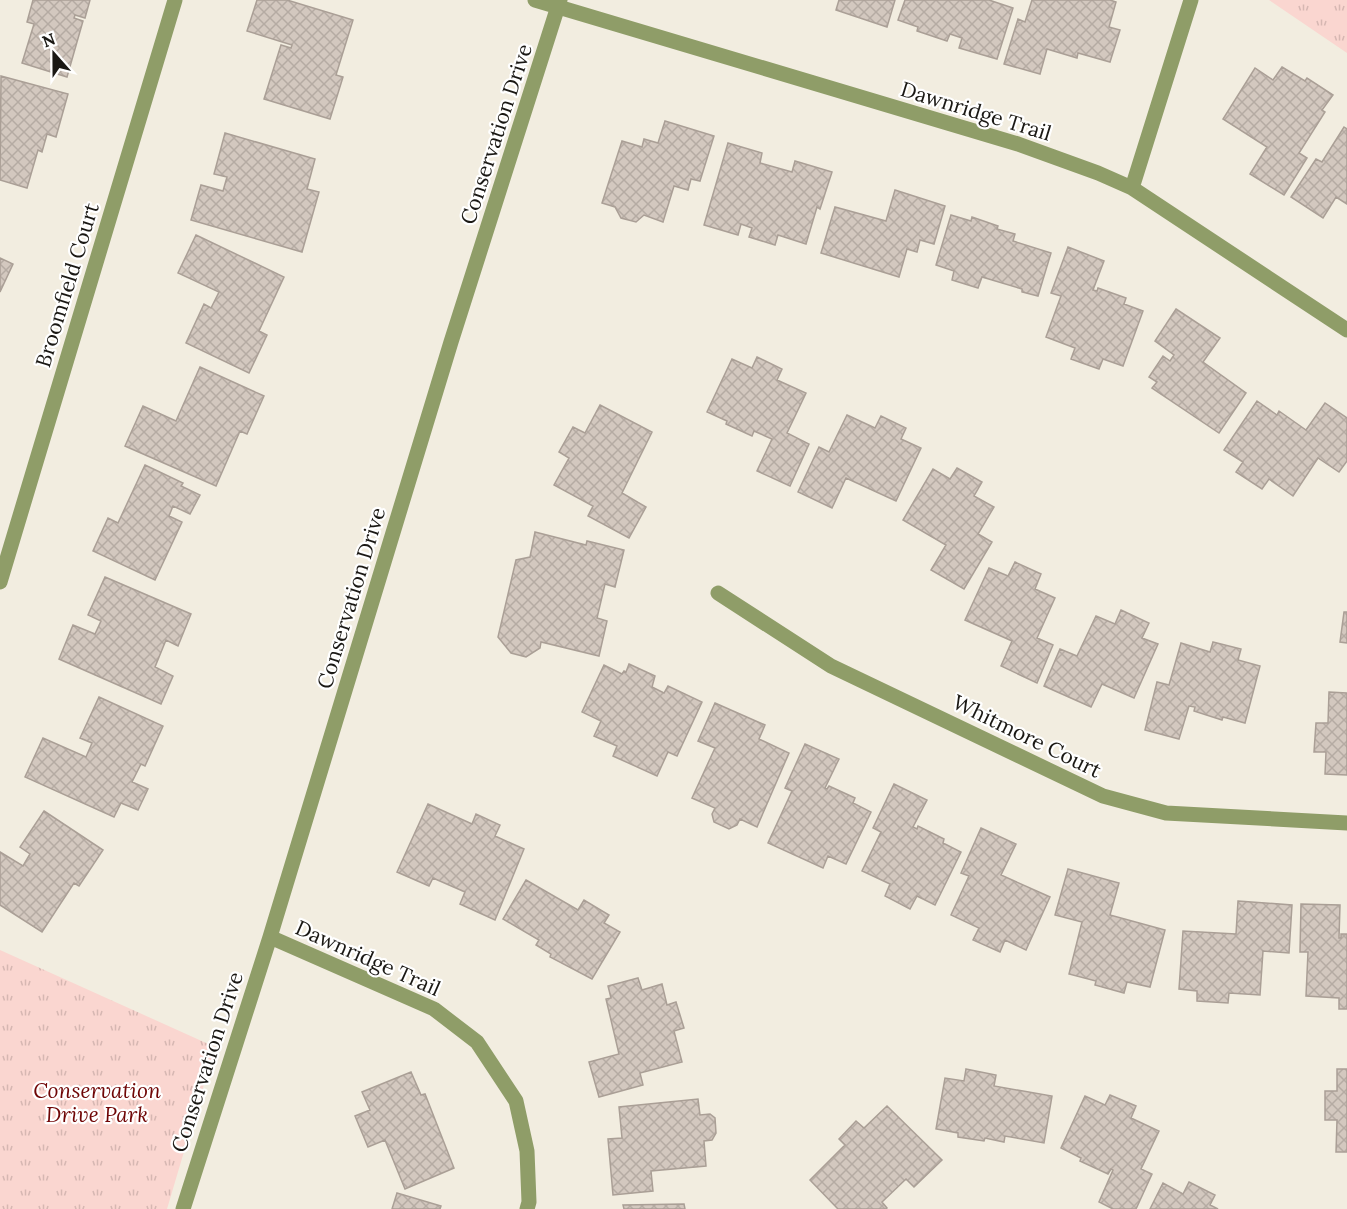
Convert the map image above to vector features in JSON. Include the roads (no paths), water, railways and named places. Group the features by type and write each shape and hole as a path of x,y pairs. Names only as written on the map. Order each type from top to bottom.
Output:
{"street":[{"name":"Broomfield Court","path":"0,582 175,0"},
{"name":"Dawnridge Trail","path":"535,0 559,3 1018,144 1098,173 1132,188 1347,330"},
{"path":"1132,188 1191,0"},
{"name":"Conservation Drive","path":"183,1209 270,937 451,342 559,3"},
{"name":"Whitmore Court","path":"718,593 831,666 1103,796 1166,813 1347,823"},
{"name":"Dawnridge Trail","path":"270,937 434,1009 477,1042 516,1101 527,1151 529,1202 527,1209"}],"park label":[{"name":"Conservation Drive Park","path":"97,1102"}]}
